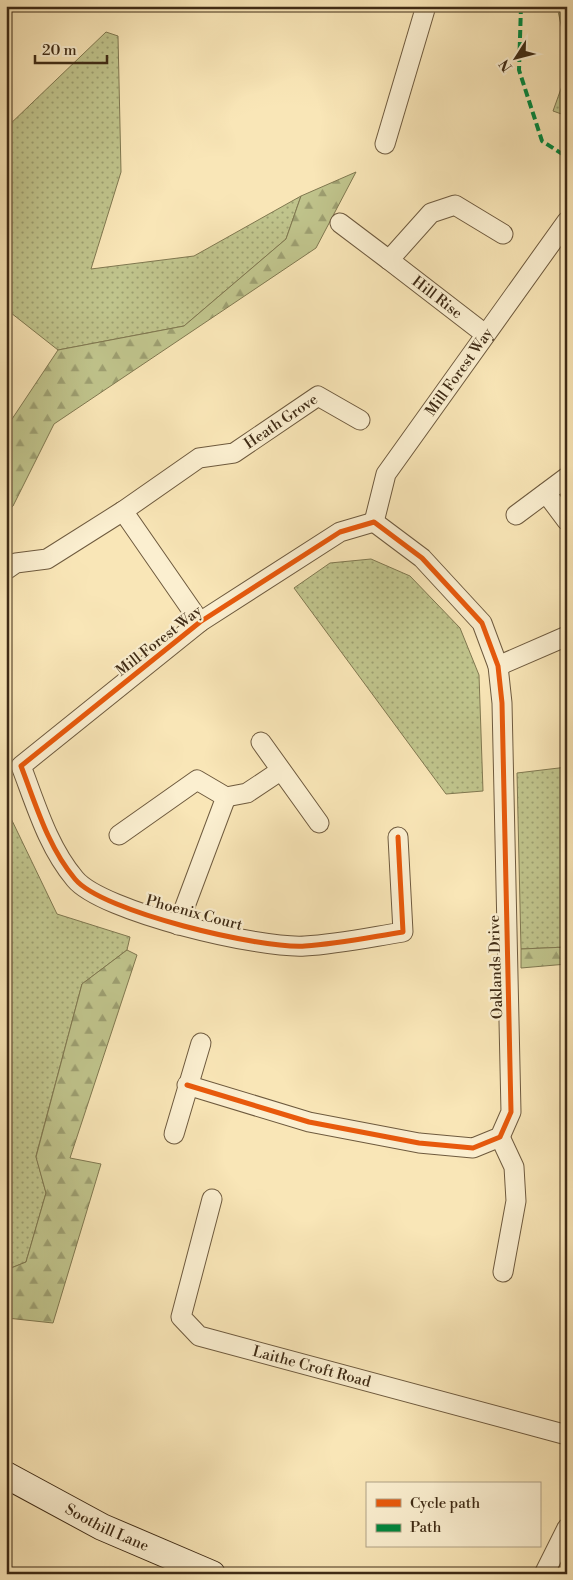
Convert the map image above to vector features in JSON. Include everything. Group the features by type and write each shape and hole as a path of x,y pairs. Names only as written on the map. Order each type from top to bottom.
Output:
{"main road":[{"name":"Soothill Lane","path":"6,1475 102,1527 212,1574"}],"street":[{"path":"385,144 426,6"},
{"path":"389,260 432,213 455,205 503,234"},
{"name":"Mill Forest Way","path":"21,766 200,622 340,532 374,522 386,474 567,221"},
{"name":"Hill Rise","path":"340,223 485,334"},
{"name":"Heath Grove","path":"6,570 16,563 47,559 123,511 199,458 234,453 318,396 360,420"},
{"path":"516,515 567,477"},
{"path":"546,494 567,522"},
{"path":"123,511 200,622"},
{"name":"Oaklands Drive","path":"374,522 422,558 482,623 498,666 502,703 511,1112 500,1136"},
{"path":"498,666 567,636"},
{"path":"261,742 319,823"},
{"name":"Phoenix Court","path":"21,766 51,844 76,881 108,901 178,925 225,937 304,946 403,932 398,837"},
{"path":"119,835 197,780 226,797 247,793 280,771"},
{"name":"Phoenix Court","path":"178,925 226,797"},
{"path":"174,1134 201,1043"},
{"path":"188,1085 309,1122 419,1144 473,1148 500,1136 514,1167 516,1201 503,1272"},
{"name":"Laithe Croft Road","path":"212,1199 181,1317 199,1336 567,1435"},
{"path":"544,1574 567,1528"}],"green space":[{"path":"557,6 567,6 567,53"},
{"path":"106,32 118,36 121,172 91,269 194,256 301,196 286,239 184,326 58,350 6,309 6,128"},
{"path":"567,72 567,116 553,111"},
{"path":"356,172 316,248 54,424 13,506 6,512 6,428 58,350 184,326 286,239 301,196"},
{"path":"371,559 410,576 460,628 479,675 483,791 446,794 294,588 330,563"},
{"path":"567,767 567,947 521,949 517,773"},
{"path":"6,808 57,914 130,937 127,950 82,984 36,1156 46,1193 26,1262 6,1270"},
{"path":"567,947 567,964 521,968 521,949"},
{"path":"127,950 137,955 70,1158 101,1164 53,1323 7,1318 6,1270 26,1262 46,1193 36,1157 82,984"}],"marked path":[{"path":"521,6 519,70 542,141 567,157"}],"cycle path":[{"path":"187,1085 309,1122 419,1143 473,1148 500,1137 511,1112 502,703 498,666 482,623 422,558 374,522 340,532 200,622 21,766 50,839 75,879 91,891 116,904 184,926 220,935 284,945 305,946 403,932 398,837"}]}
